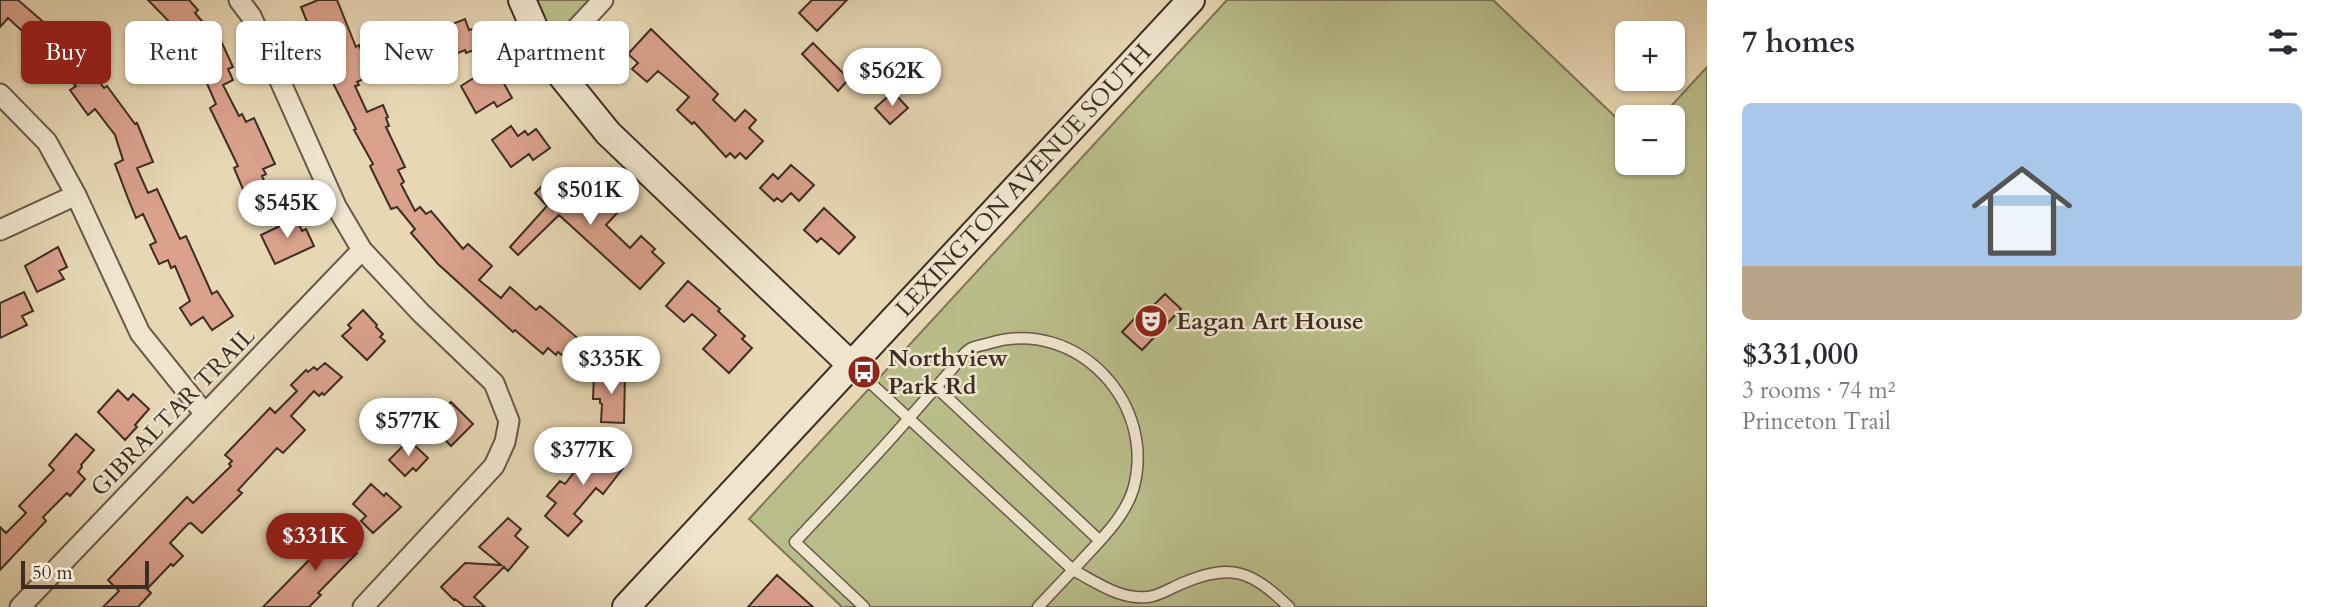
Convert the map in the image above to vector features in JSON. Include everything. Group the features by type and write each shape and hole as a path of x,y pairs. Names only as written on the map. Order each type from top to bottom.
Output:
{"street":[{"path":"239,0 251,16 336,206 362,250 421,313 494,383 509,421 505,442 494,466 363,607"},
{"path":"522,0 531,21"},
{"path":"583,21 603,0"},
{"name":"LEXINGTON AVENUE SOUTH","path":"626,607 1191,0"},
{"path":"568,84 608,133 850,365"},
{"path":"0,94 47,142 76,195 140,333 205,414"},
{"path":"0,230 76,195"},
{"name":"GIBRALTAR TRAIL","path":"19,607 362,250"}],"lane":[{"path":"864,607 794,542 968,350 1003,339 1035,337 1070,348 1100,372 1122,396 1134,425 1138,458 1133,489 1124,512 1038,607"},
{"path":"850,365 1073,570 1115,593 1149,597 1207,573 1235,571 1264,583 1289,607"},
{"path":"936,387 1099,540"}],"green space":[{"path":"532,0 590,0 571,21 544,21"},
{"path":"1227,0 1493,0 1615,117 1615,175 1685,175 1685,105 1672,105 1707,67 1707,607 842,607 749,519"}],"building":[{"path":"0,0 18,0 42,21 21,21 21,30 8,18 0,27"},
{"path":"148,0 189,0 198,10 195,13 202,21 168,21"},
{"path":"318,0 337,0 345,21 307,21 301,7"},
{"path":"812,0 847,0 817,31 799,13"},
{"path":"465,19 469,30 472,29 472,51 458,53 458,22"},
{"path":"346,22 356,47 359,45 360,47 360,81 357,82 359,85 355,86 367,112 383,105 388,117 389,126 386,127 405,167 398,170 404,182 401,184 415,211 420,207 426,214 431,211 463,249 468,244 492,266 479,280 501,298 510,287 536,310 540,306 588,347 573,364 548,348 543,354 515,330 513,332 438,264 411,233 415,229 397,207 391,209 370,166 373,164 354,130 356,129 334,84 346,84"},
{"path":"651,29 718,94 713,100 735,121 745,110 756,120 749,128 763,141 746,159 740,153 735,158 730,153 726,157 694,122 692,124 677,110 689,97 658,71 647,82 632,69 638,63 629,53"},
{"path":"222,43 233,67 228,69 233,80 223,85 239,116 242,114 246,122 254,118 275,164 263,169 266,174 262,176 266,185 245,194 234,168 238,166 210,108 216,104 207,84 222,84"},
{"path":"813,43 849,79 838,91 802,54"},
{"path":"472,79 472,84 504,84 512,98 497,107 494,102 476,113 461,86"},
{"path":"74,84 101,84 104,88 107,86 135,124 137,123 153,162 137,168 148,193 157,189 180,239 186,236 212,294 217,291 233,316 212,330 203,317 191,325 180,308 190,301 175,266 171,268 168,260 159,264 150,245 156,242 143,214 136,218 115,164 123,160 115,135 95,109 88,115 70,90 76,86"},
{"path":"893,92 908,108 890,124 875,108"},
{"path":"511,126 518,136 525,131 528,135 536,129 550,148 533,160 529,154 511,167 492,140"},
{"path":"791,165 814,185 799,201 791,193 782,202 777,198 774,201 760,188 773,174 778,179"},
{"path":"558,170 569,182 576,175 617,213 606,225 630,248 641,236 655,249 652,252 664,263 640,289 559,215 518,255 510,247 547,206 535,193"},
{"path":"824,208 855,237 839,254 821,238 817,242 804,230"},
{"path":"294,214 302,231 306,229 314,246 275,264 261,235 280,226 278,222"},
{"path":"58,247 67,267 59,271 64,279 37,292 25,266"},
{"path":"688,281 720,309 718,311 745,336 742,339 752,348 729,373 703,349 716,335 692,314 684,322 666,306"},
{"path":"24,292 33,311 22,316 27,325 0,338 0,303"},
{"name":"Eagan Art House","path":"1165,294 1181,309 1142,350 1122,332 1146,306 1150,309"},
{"path":"363,310 377,325 383,334 380,337 385,341 367,360 342,336 351,328 348,325"},
{"path":"325,363 342,377 324,395 322,393 319,396 314,391 291,416 305,430 283,453 277,448 238,490 242,493 202,533 191,523 170,543 183,556 173,566 171,564 147,589 151,593 138,607 103,607 119,591 108,580 187,497 193,503 231,466 229,464 232,461 225,455 270,408 275,413 297,391 291,385 306,370 308,372 314,367 317,370"},
{"path":"594,373 625,375 624,423 601,422 602,404 600,399 593,399"},
{"path":"118,390 128,400 133,394 149,409 125,440 98,412"},
{"path":"451,402 473,424 451,446 433,427 444,415 441,412"},
{"path":"76,434 94,450 78,472 85,479 70,496 67,493 43,517 46,521 0,570 0,527 6,533 26,513 19,506 54,470 49,465"},
{"path":"409,440 428,458 416,471 413,468 405,476 389,460"},
{"path":"595,445 606,452 622,452 623,468 603,494 596,488 574,514 582,521 568,536 545,516 556,503 547,496 560,481 565,484"},
{"path":"371,484 401,507 373,533 361,521 366,516 353,504"},
{"path":"508,518 521,529 515,536 528,547 508,571 504,567 474,597 485,607 465,607 441,587 465,563 501,565 479,547"},
{"path":"334,527 357,553 318,593 321,595 309,607 263,607 313,556 309,552"},
{"path":"777,575 813,607 748,607"}],"place":[{"name":"Eagan Art House","path":"1151,321"},
{"name":"Northview Park Rd","path":"864,372"}]}
